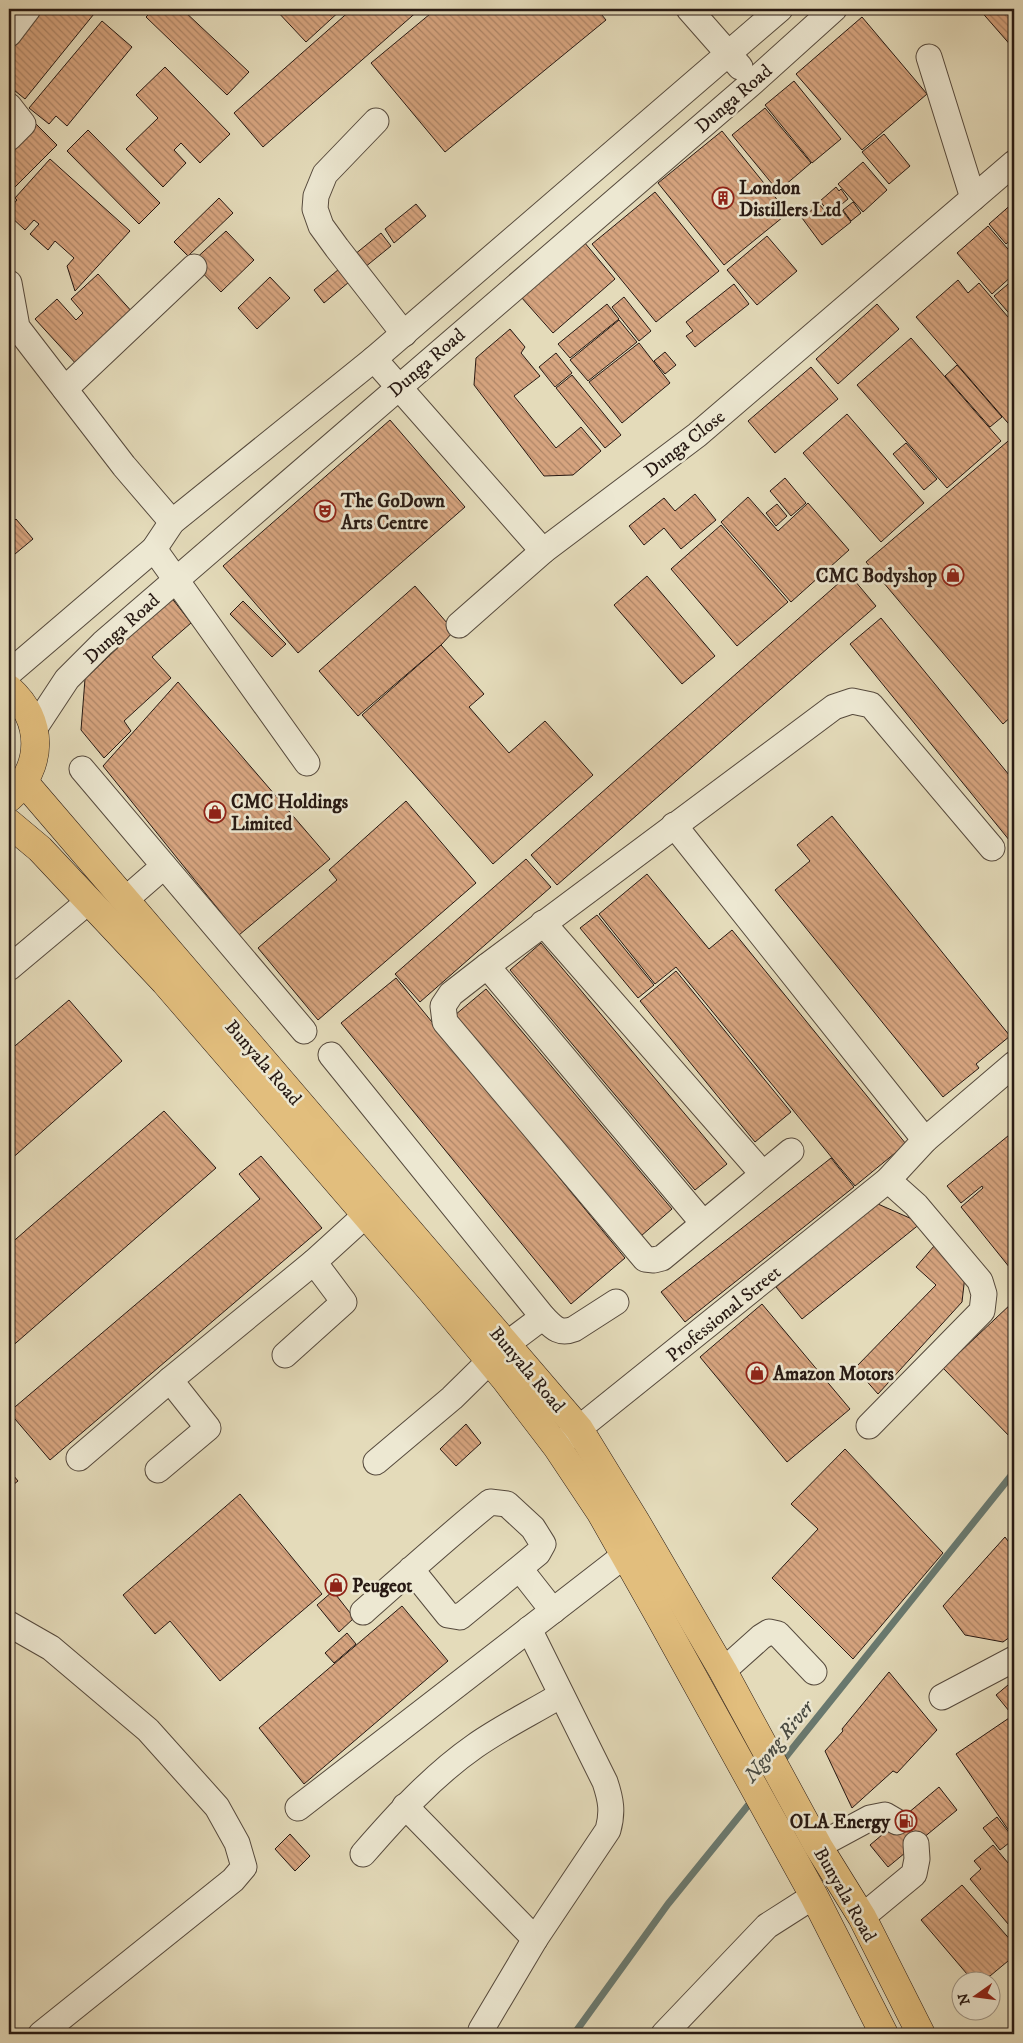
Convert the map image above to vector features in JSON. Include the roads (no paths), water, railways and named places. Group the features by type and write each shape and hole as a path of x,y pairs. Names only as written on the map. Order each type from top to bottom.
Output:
{"main road":[{"path":"9,689 22,701 34,729 34,756 16,790"},
{"name":"Bunyala Road","path":"16,790 125,900 374,1206 498,1352 579,1429 723,1671 818,1846 862,1917 921,2034"},
{"name":"Bunyala Road","path":"9,823 40,849 374,1206"},
{"name":"Bunyala Road","path":"498,1352 601,1513 625,1555 814,1896 884,2034"}],"street":[{"path":"9,34 28,9"},
{"path":"689,9 752,82"},
{"name":"Dunga Road","path":"9,673 154,549 172,522 404,334 780,9"},
{"name":"Dunga Road","path":"34,729 66,679 103,643 834,9"},
{"path":"930,57 973,198"},
{"path":"9,106 23,124 9,138"},
{"path":"376,121 325,174 316,196 315,209 321,226 331,241 404,334"},
{"name":"Dunga Close","path":"459,625 543,551 697,435 1014,163"},
{"path":"65,389 194,267"},
{"path":"9,283 17,327 124,466 172,522"},
{"path":"374,359 543,551"},
{"path":"154,549 308,763"},
{"path":"791,1150 662,1258 654,1260 645,1258 445,1022 442,1006 451,994 674,825 834,707 852,701 871,705 992,848"},
{"path":"82,769 304,1031"},
{"path":"674,825 925,1140"},
{"path":"125,900 164,866"},
{"path":"9,968 89,901"},
{"path":"543,923 762,1173"},
{"path":"487,966 703,1223"},
{"path":"331,1055 543,1317 558,1332 567,1332 616,1302"},
{"name":"Professional Street","path":"557,1447 888,1180 925,1140 1014,1064"},
{"path":"869,1426 982,1311 984,1294 980,1281 953,1247 916,1205 888,1180"},
{"path":"79,1458 170,1380 314,1262 374,1206"},
{"path":"286,1355 344,1302 314,1262"},
{"path":"376,1462 452,1398 498,1352 543,1317"},
{"path":"158,1470 208,1428 170,1380"},
{"path":"363,1612 411,1569 490,1502 507,1504 533,1528 543,1544 538,1552 520,1569 460,1617 448,1615 411,1569"},
{"path":"298,1808 625,1555"},
{"path":"520,1569 553,1611"},
{"path":"9,1624 51,1648 148,1730 217,1807 237,1843 244,1867 233,1880 41,2034"},
{"path":"481,2030 535,1939 608,1830 612,1815 611,1800 605,1782 529,1629"},
{"path":"723,1671 769,1632 778,1634 814,1672"},
{"path":"942,1696 1014,1659"},
{"path":"362,1854 405,1806 441,1773 476,1745 561,1695"},
{"path":"405,1806 535,1939"},
{"path":"818,1846 870,1818 885,1815 897,1822"},
{"path":"862,1917 914,1874 918,1859 916,1844"},
{"path":"664,2034 767,1926 814,1896"}],"waterway":[{"name":"Ngong River","path":"780,1764 1014,1472"},
{"name":"Ngong River","path":"574,2034 668,1904 754,1798"}],"place":[{"name":"London Distillers Ltd","path":"723,198"},
{"name":"The GoDown Arts Centre","path":"325,511"},
{"name":"CMC Bodyshop","path":"953,575"},
{"name":"CMC Holdings Limited","path":"215,812"},
{"name":"Amazon Motors","path":"757,1373"},
{"name":"Peugeot","path":"336,1585"},
{"name":"OLA Energy","path":"906,1821"}]}
